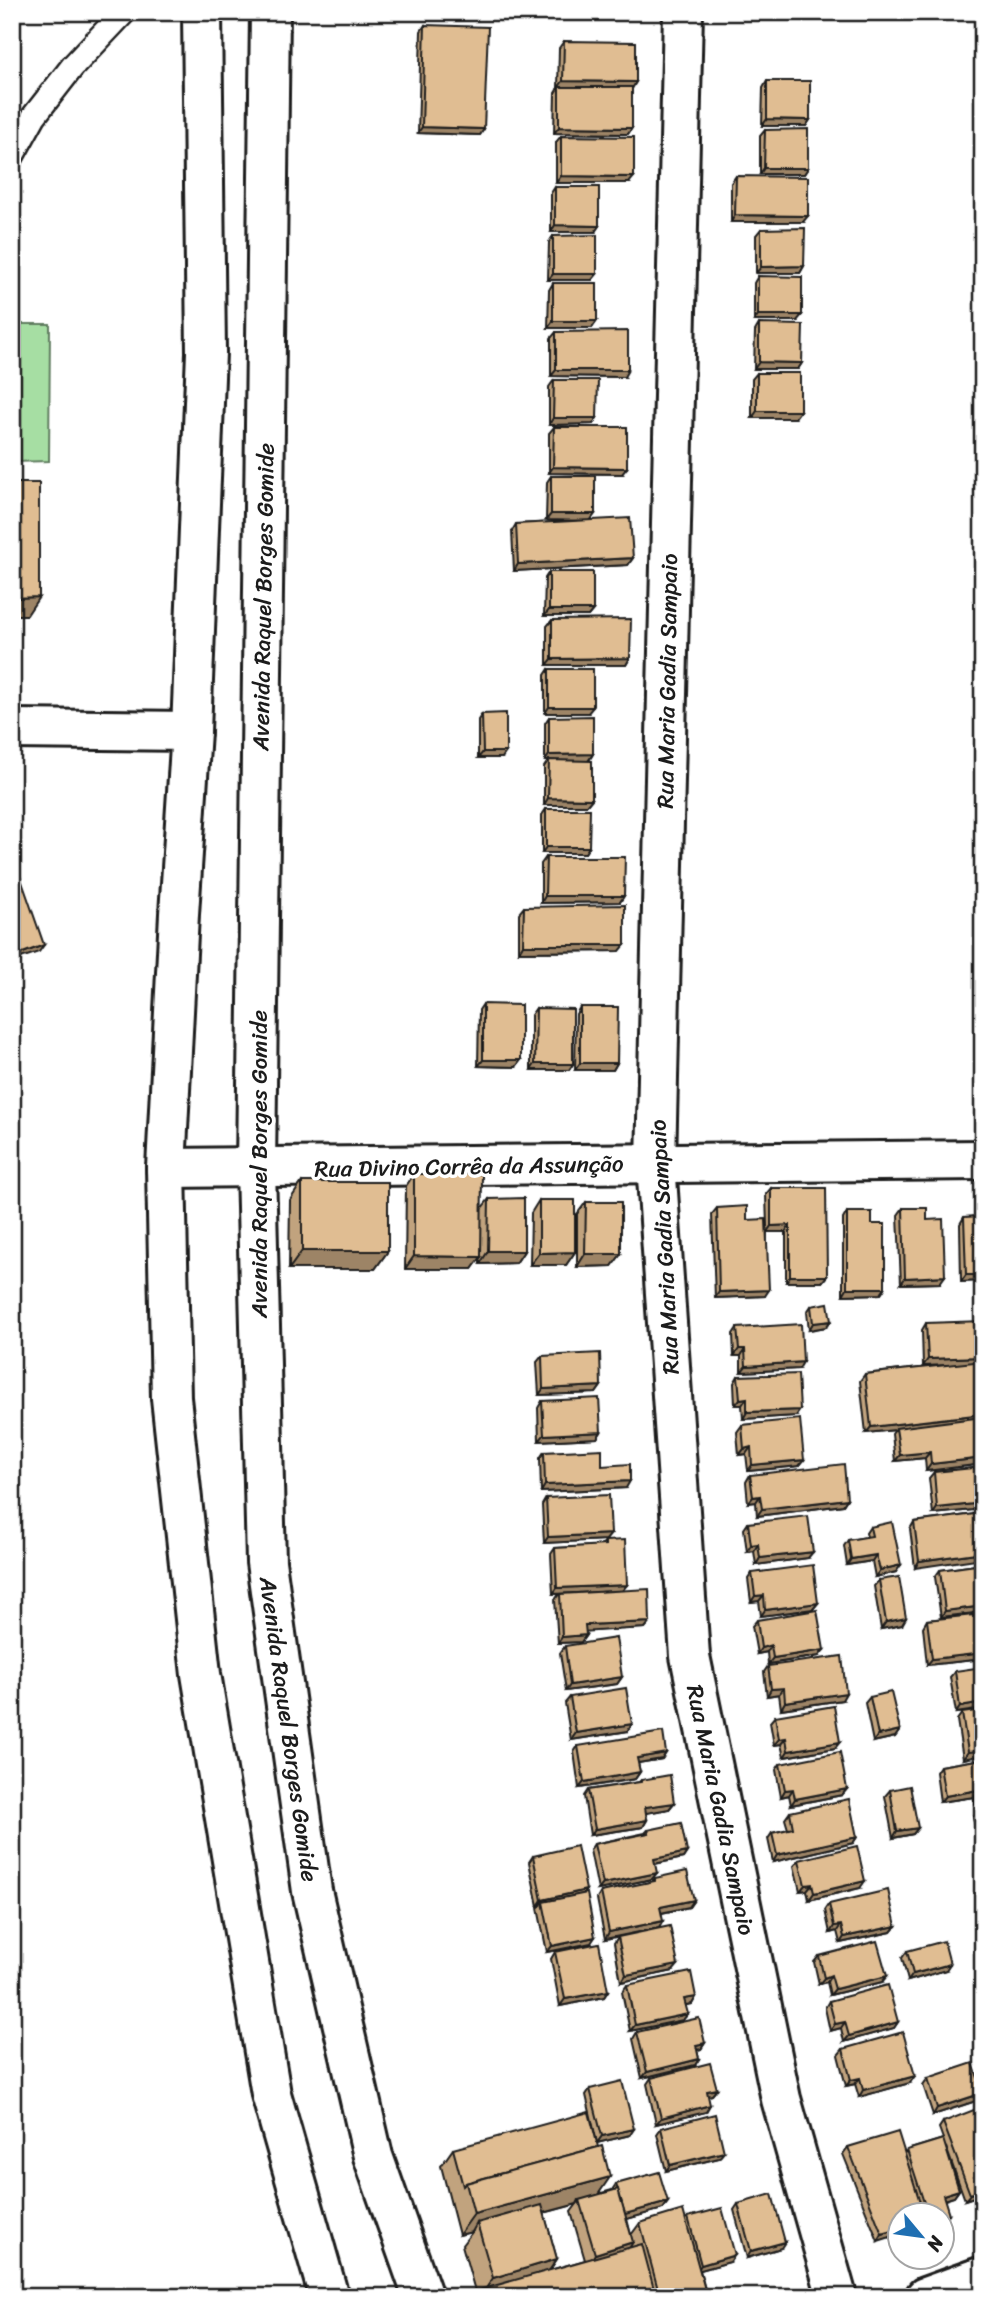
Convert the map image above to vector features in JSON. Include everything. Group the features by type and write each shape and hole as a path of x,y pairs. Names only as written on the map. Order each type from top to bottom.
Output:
{"street":[{"path":"202,12 206,352 191,731 166,1168 171,1398 201,1674 271,2094 329,2297"},
{"name":"Avenida Raquel Borges Gomide","path":"270,12 256,1168 266,1562 310,1878 373,2156 423,2297"},
{"name":"Rua Maria Gadia Sampaio","path":"683,12 656,1163 690,1656 781,2099 837,2297"},
{"path":"12,729 191,731"},
{"name":"Rua Divino Corrêa da Assunção","path":"166,1168 983,1160"},
{"path":"925,2297 983,2276"}],"lane":[{"path":"12,156 34,116 73,66 124,12"}],"green space":[{"path":"12,324 50,324 49,461 12,462"}],"building":[{"path":"425,25 488,27 484,129 422,127"},
{"path":"564,41 636,42 636,82 563,81"},
{"path":"767,81 810,81 810,120 767,119"},
{"path":"559,87 632,87 632,128 559,127"},
{"path":"808,129 808,168 764,168 765,130"},
{"path":"561,136 634,137 634,177 561,176"},
{"path":"736,176 808,177 808,216 735,215"},
{"path":"555,187 599,187 599,226 555,225"},
{"path":"805,228 804,266 761,267 761,229"},
{"path":"597,235 597,274 553,274 553,236"},
{"path":"758,276 802,277 802,315 758,315"},
{"path":"553,283 597,283 597,321 553,321"},
{"path":"759,324 803,325 802,363 759,362"},
{"path":"628,331 628,370 556,370 556,332"},
{"path":"757,373 800,373 800,411 757,411"},
{"path":"554,380 598,380 597,418 553,418"},
{"path":"554,427 627,427 627,468 553,467"},
{"path":"551,476 595,476 595,514 551,514"},
{"path":"12,483 39,483 39,597 12,598"},
{"path":"630,518 633,558 518,564 516,524"},
{"path":"549,572 593,572 593,610 549,610"},
{"path":"631,619 630,658 552,659 552,620"},
{"path":"549,669 593,669 593,707 549,707"},
{"path":"506,713 506,752 483,752 482,714"},
{"path":"593,716 593,754 549,755 549,717"},
{"path":"549,760 592,761 592,799 548,798"},
{"path":"546,809 590,809 589,847 546,847"},
{"path":"12,853 44,945 12,957"},
{"path":"546,857 625,857 624,896 545,896"},
{"path":"625,905 625,945 523,945 524,907"},
{"path":"483,1004 521,1005 521,1060 483,1060"},
{"path":"580,1007 618,1007 617,1063 580,1063"},
{"path":"536,1008 573,1009 573,1064 535,1064"},
{"path":"414,1174 482,1174 481,1257 414,1256"},
{"path":"302,1182 388,1182 388,1251 302,1251"},
{"path":"771,1188 826,1188 827,1276 790,1276 790,1225 771,1226"},
{"path":"524,1198 524,1251 488,1251 489,1199"},
{"path":"539,1200 575,1200 575,1252 539,1253"},
{"path":"586,1202 621,1202 621,1254 585,1254"},
{"path":"747,1206 747,1220 766,1219 769,1290 719,1292 717,1208"},
{"path":"903,1208 927,1208 927,1220 943,1219 945,1276 905,1278"},
{"path":"847,1212 872,1212 872,1224 885,1224 885,1288 847,1288"},
{"path":"983,1216 983,1275 966,1275 964,1217"},
{"path":"828,1303 831,1321 813,1323 811,1306"},
{"path":"983,1321 983,1343 978,1343 979,1357 928,1359 926,1323"},
{"path":"801,1324 803,1362 746,1366 745,1349 739,1349 737,1328"},
{"path":"600,1353 601,1386 543,1389 542,1356"},
{"path":"983,1361 983,1414 871,1427 865,1374"},
{"path":"798,1374 800,1410 747,1412 747,1398 740,1399 738,1376"},
{"path":"599,1398 601,1432 544,1435 542,1401"},
{"path":"983,1417 983,1458 931,1464 930,1452 900,1455 896,1428"},
{"path":"800,1419 804,1460 752,1465 751,1447 744,1449 742,1425"},
{"path":"602,1449 602,1466 630,1464 630,1481 545,1485 544,1452"},
{"path":"844,1464 847,1499 762,1509 760,1496 753,1497 750,1475"},
{"path":"983,1467 983,1503 937,1508 934,1472"},
{"path":"609,1495 611,1534 548,1537 546,1498"},
{"path":"983,1513 983,1552 919,1561 914,1522"},
{"path":"808,1516 813,1552 760,1558 758,1544 751,1545 748,1523"},
{"path":"892,1522 901,1565 880,1570 876,1555 851,1559 848,1540 872,1536 870,1527"},
{"path":"625,1540 627,1585 557,1588 555,1548 605,1545 605,1541"},
{"path":"983,1564 983,1606 945,1611 940,1570"},
{"path":"813,1565 818,1603 765,1610 764,1595 755,1596 752,1573"},
{"path":"899,1577 906,1618 886,1622 879,1580"},
{"path":"649,1589 650,1622 585,1625 586,1635 562,1637 560,1594"},
{"path":"817,1610 824,1650 773,1658 771,1645 761,1648 757,1620"},
{"path":"983,1614 983,1653 932,1659 927,1620"},
{"path":"616,1638 622,1677 570,1685 565,1646"},
{"path":"842,1656 846,1693 785,1702 784,1688 771,1689 768,1666"},
{"path":"983,1667 983,1703 960,1707 955,1671"},
{"path":"626,1688 632,1724 576,1733 570,1697"},
{"path":"891,1692 900,1730 878,1735 870,1697"},
{"path":"834,1706 840,1742 788,1751 786,1738 779,1739 775,1716"},
{"path":"983,1710 983,1750 968,1752 962,1713"},
{"path":"663,1732 666,1753 637,1758 640,1772 584,1782 578,1746"},
{"path":"840,1752 847,1789 795,1799 793,1789 785,1790 780,1764"},
{"path":"983,1759 983,1797 979,1797 978,1790 945,1796 940,1766"},
{"path":"670,1775 674,1803 645,1807 647,1820 595,1829 588,1790"},
{"path":"910,1786 918,1828 897,1831 890,1790"},
{"path":"849,1799 857,1837 777,1855 772,1833 793,1828 790,1812"},
{"path":"983,1810 983,1832 978,1811"},
{"path":"681,1823 687,1852 654,1859 657,1873 603,1884 594,1844 649,1833 648,1830"},
{"path":"577,1846 586,1890 542,1900 533,1856"},
{"path":"857,1846 865,1881 814,1893 812,1884 805,1885 799,1860"},
{"path":"687,1871 694,1900 660,1907 663,1921 609,1932 601,1892 655,1881 655,1878"},
{"path":"888,1890 896,1926 844,1937 841,1925 834,1926 829,1904"},
{"path":"587,1893 595,1937 552,1946 543,1902"},
{"path":"670,1926 678,1965 626,1975 618,1937"},
{"path":"877,1941 887,1976 835,1989 831,1975 824,1978 819,1956"},
{"path":"944,1941 950,1964 913,1974 907,1951"},
{"path":"599,1943 608,1991 565,1999 555,1952"},
{"path":"691,1972 696,1997 684,1999 688,2014 635,2025 627,1985"},
{"path":"888,1985 898,2022 849,2036 845,2022 835,2024 829,2001"},
{"path":"699,2018 705,2043 696,2045 699,2059 647,2072 637,2032"},
{"path":"903,2032 915,2076 863,2090 860,2078 851,2080 843,2049"},
{"path":"710,2063 717,2089 707,2091 710,2105 661,2118 651,2078"},
{"path":"973,2063 983,2093 937,2108 928,2078"},
{"path":"622,2081 634,2129 602,2136 590,2089"},
{"path":"979,2108 983,2117 983,2189 970,2194 943,2122"},
{"path":"589,2112 598,2147 463,2186 453,2149"},
{"path":"715,2114 724,2152 670,2165 661,2128"},
{"path":"898,2132 919,2200 886,2200 886,2233 882,2234 848,2147"},
{"path":"943,2139 959,2190 943,2195 945,2200 923,2200 907,2150"},
{"path":"602,2146 610,2177 474,2214 466,2183"},
{"path":"659,2172 668,2202 625,2214 616,2184"},
{"path":"618,2189 633,2242 595,2254 579,2200"},
{"path":"772,2194 785,2242 751,2251 738,2204"},
{"path":"542,2205 557,2259 493,2278 477,2223"},
{"path":"722,2208 735,2255 701,2265 688,2217"},
{"path":"683,2210 707,2297 660,2297 640,2223"},
{"path":"642,2244 656,2297 470,2297 469,2293"}]}
